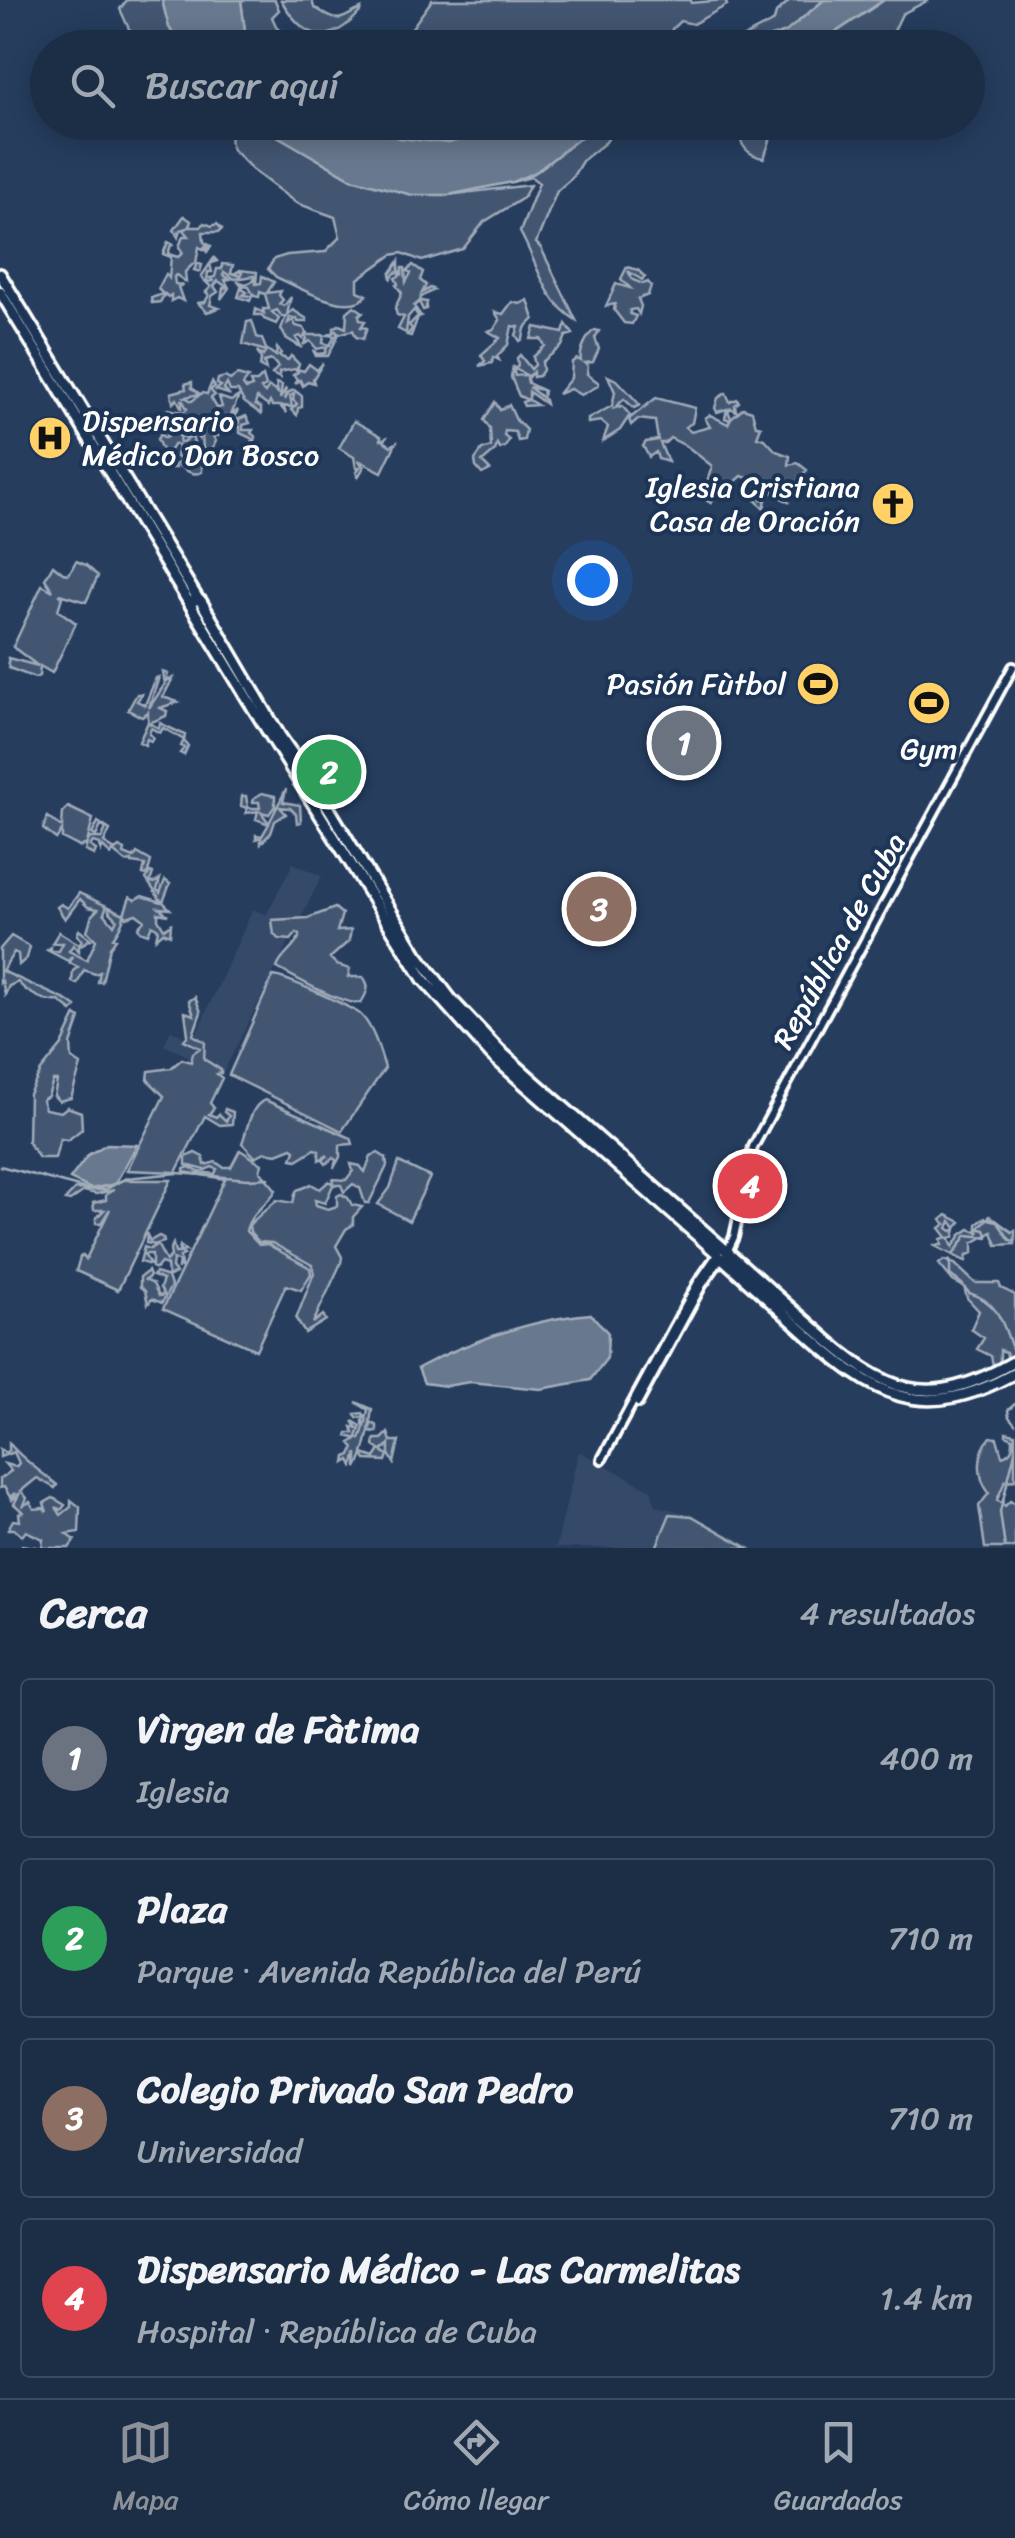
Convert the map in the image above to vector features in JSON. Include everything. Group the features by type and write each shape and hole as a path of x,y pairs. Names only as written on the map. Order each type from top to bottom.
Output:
{"highway":[{"path":"0,274 69,396 280,736 414,966 444,1006 846,1364 882,1390 911,1398 950,1398 1012,1369"},
{"path":"0,292 69,396"}],"main road":[{"name":"República de Cuba","path":"724,1252 752,1147 1013,667"},
{"path":"604,1460 724,1252"}],"shaded area":[{"path":"127,0 162,0 171,30 129,30 120,9"},
{"path":"162,0 241,0 245,30 169,27"},
{"path":"241,0 275,0 279,10 272,17 280,30 245,30"},
{"path":"281,0 312,0 314,8 338,19 361,9 338,30 308,30"},
{"path":"432,0 725,0 727,5 693,24 680,21 672,30 410,30"},
{"path":"790,0 824,0 788,30 757,30 774,21 776,13"},
{"path":"824,0 884,0 839,30 788,30"},
{"path":"884,0 929,0 902,14 894,30 840,30"},
{"path":"284,140 352,179 448,195 530,185 523,198 484,222 463,249 422,261 402,253 392,255 358,279 358,291 367,295 359,301 337,302 276,277 268,269 274,259 287,255 325,252 340,237 335,217 296,203 255,172 233,150 230,141"},
{"path":"284,140 577,140 536,172 512,182 448,195 412,195 352,179"},
{"path":"577,140 607,140 582,161 572,178 557,191 536,243 576,320 549,292 520,232 539,183 531,177 512,182 536,172"},
{"path":"770,140 764,158 747,150 741,141"},
{"path":"184,216 191,221 189,227 201,227 204,223 217,224 222,229 203,232 204,242 211,246 207,252 207,244 203,249 199,247 196,263 202,265 200,272 194,270 197,264 193,264 185,272 186,282 174,277 175,284 183,285 178,287 183,301 171,301 171,295 165,294 160,302 152,303 151,298 163,294 158,289 166,274 169,278 171,257 163,254 168,242 174,245 168,254 178,257 183,253 179,247 183,236 189,236 184,230 188,228 180,230 178,237 174,230"},
{"path":"214,258 217,261 210,264 212,272 208,272 207,282 213,281 210,278 222,269 222,264 233,265 231,273 241,276 242,272 237,272 240,270 257,272 256,284 261,283 262,276 274,282 267,293 281,291 283,300 279,304 284,306 291,297 287,315 293,310 307,319 298,322 290,317 288,323 293,320 307,335 324,335 323,343 330,345 335,336 328,335 334,328 346,328 347,312 354,306 363,312 359,315 365,321 361,327 367,328 363,339 356,337 353,330 339,334 336,330 338,336 328,356 316,356 313,350 325,353 327,347 317,349 310,341 303,345 305,335 303,339 296,338 302,348 286,338 281,329 286,316 282,317 277,310 272,312 279,319 276,324 255,315 256,309 264,313 263,309 269,309 265,294 254,296 244,286 242,289 247,292 243,295 252,296 250,301 238,297 242,285 237,281 246,284 254,281 254,276 235,279 224,272 230,279 225,280 229,288 221,299 223,288 227,287 218,281 214,286 218,292 212,296 210,305 219,308 207,312 198,303 205,302 211,287 201,277"},
{"path":"399,261 399,271 402,273 405,268 406,282 411,273 407,271 413,265 423,272 420,280 426,285 422,293 434,290 421,297 420,301 427,302 426,309 419,302 414,306 421,316 411,336 407,335 412,329 409,325 418,316 414,310 408,317 406,333 398,329 404,317 397,315 395,308 402,293 395,278 401,275 396,272 391,278 390,274"},
{"path":"627,267 645,277 642,280 628,271 633,280 651,286 648,295 638,299 639,314 636,309 630,310 636,316 632,324 624,323 614,310 615,304 606,306 616,284 630,288 621,279"},
{"path":"528,300 534,319 525,328 523,339 520,341 516,335 519,327 512,326 508,345 497,356 499,360 493,357 492,363 479,366 485,361 481,355 500,338 488,331 500,320 495,312 503,314 512,302"},
{"path":"252,321 266,349 276,356 277,348 279,356 288,360 291,356 299,364 297,369 304,371 309,364 317,370 323,363 314,383 308,381 303,386 300,380 295,384 295,369 279,372 280,378 272,374 278,367 272,360 264,362 266,370 260,367 257,351 263,356 266,351 243,344 247,322"},
{"path":"566,324 573,334 566,336 562,346 542,362 539,376 533,377 533,372 527,378 528,383 542,390 529,387 546,404 529,392 529,400 537,405 524,406 522,402 528,400 519,396 511,377 513,366 515,376 526,375 515,369 520,355 531,369 535,365 533,357 545,346 541,339 531,339 535,327 563,333"},
{"path":"595,330 599,331 595,338 599,349 593,362 585,363 587,374 598,386 581,395 570,389 558,394 571,378 572,362 581,361 584,344"},
{"path":"237,375 248,378 243,385 246,389 252,387 250,382 263,376 266,386 261,389 265,393 269,387 278,393 276,383 282,385 280,399 286,388 285,400 294,390 302,396 302,407 297,415 291,410 297,404 294,394 290,396 292,407 283,406 286,413 280,406 270,402 268,406 257,398 255,405 261,408 261,414 244,402 238,391 230,391 227,384 224,389 228,394 216,390 221,386 218,379 230,380"},
{"path":"608,376 618,381 640,405 634,408 624,399 615,408 622,406 630,415 620,430 603,441 608,427 601,421 588,423 588,419 612,406 615,392"},
{"path":"192,382 192,388 200,394 185,397 192,401 202,393 207,394 212,382 215,387 210,390 215,395 211,398 217,408 222,407 219,397 231,401 239,396 231,415 238,410 235,416 239,423 246,416 250,423 243,425 243,430 253,430 258,452 251,445 253,439 240,433 240,427 229,423 231,418 226,416 220,420 223,425 218,436 212,435 216,441 210,453 203,449 202,435 199,439 193,433 186,438 179,436 180,443 192,437 206,455 205,460 197,460 202,463 202,472 192,473 177,464 182,460 176,457 178,446 174,444 168,453 176,468 170,468 157,439 161,434 167,437 164,428 173,418 169,413 165,415 168,409 183,412 187,409 182,399 182,409 177,399 173,403 171,393 186,389 185,384"},
{"path":"726,393 730,402 739,402 736,411 728,411 731,418 743,408 752,411 756,425 761,427 757,437 790,456 789,465 798,463 807,470 799,478 794,494 789,496 769,487 790,503 763,487 764,508 754,499 760,491 755,483 758,482 742,476 711,503 702,498 712,466 670,438 660,443 668,462 658,459 656,452 649,457 643,446 658,440 655,421 638,419 631,425 629,419 656,398 695,408 692,423 685,427 691,432 710,427 705,418 710,415 728,424 727,409 717,412 715,408 718,398"},
{"path":"495,402 500,410 509,405 526,430 524,440 518,441 515,432 505,431 509,440 500,449 497,444 482,462 490,470 482,474 475,460 482,450 491,447 490,429 484,420"},
{"path":"354,421 381,436 381,440 386,438 384,441 391,446 396,443 382,472 358,460 364,467 358,477 360,467 356,468 354,457 339,448"},
{"path":"76,561 98,576 86,602 59,594 62,597 58,610 76,623 52,673 40,666 35,678 9,668 8,658 38,666 13,647 42,585 53,591 45,579 53,565 69,574"},
{"path":"163,672 168,674 166,681 173,678 163,697 178,702 160,708 167,711 166,716 149,723 159,728 160,723 185,735 188,746 184,755 180,753 184,740 163,728 160,733 151,728 151,741 147,739 145,745 139,742 148,712 142,717 128,710 137,694 142,694 137,701 145,705 159,677 149,708 165,684"},
{"path":"286,789 283,802 300,805 301,822 297,823 290,808 280,807 286,814 275,821 271,833 261,843 261,837 256,839 256,835 262,836 269,824 256,819 258,811 246,813 247,808 241,806 242,796 246,796 248,808 260,808 254,798 262,793 275,796 275,806 269,814 261,812 269,823"},
{"path":"68,807 93,819 87,843 90,838 102,838 106,828 101,826 96,836 92,834 98,822 110,830 104,843 115,850 125,850 124,854 134,858 137,853 151,861 147,875 143,874 145,865 126,862 103,847 101,851 100,844 93,842 90,846 96,850 94,855 85,851 87,844 80,847 62,838 62,831 56,839 43,829 47,817 62,827 63,812"},
{"path":"293,863 322,876 223,1073 164,1045 171,1030 193,1041 253,909 266,915"},
{"path":"150,872 150,882 160,879 160,893 165,880 170,884 163,902 170,909 159,908 168,915 158,913 158,919 164,929 171,924 170,935 163,932 156,938 158,929 152,925 148,934 140,931 138,927 144,920 136,914 124,914 130,897 162,902 146,879"},
{"path":"79,893 107,906 104,913 114,925 117,919 109,907 124,914 110,947 102,982 98,982 100,972 84,970 77,984 72,982 73,971 78,967 70,963 72,956 68,961 47,950 51,947 51,951 59,951 63,943 52,943 59,932 79,944 79,930 91,939 79,946 79,951 73,945 69,951 87,960 96,940 87,931 98,909 88,907 80,899 65,919 57,907 61,904 68,908"},
{"path":"335,908 342,914 337,931 351,930 349,941 330,958 350,969 348,977 363,977 367,990 361,1003 331,995 277,968 300,935 297,933 291,940 280,939 274,935 272,920 308,918"},
{"path":"11,936 30,947 27,958 19,965 18,954 14,952 2,971 68,1001 76,1007 72,1011 59,1001 36,996 18,982 9,986 5,995 0,983 0,949"},
{"path":"273,976 357,1012 373,1034 385,1068 342,1131 229,1075"},
{"path":"195,997 201,1012 193,1035 205,1042 204,1059 221,1070 217,1074 222,1078 209,1114 219,1114 226,1121 229,1116 225,1109 233,1112 232,1124 220,1125 205,1116 176,1172 127,1170 164,1096 148,1080 149,1071 171,1068 182,1059 191,1062 193,1053 200,1048 184,1040 188,1035 185,1012 194,1015 189,1001"},
{"path":"76,1015 80,1018 71,1044 72,1059 81,1065 71,1098 59,1101 54,1096 57,1081 53,1081 48,1096 42,1100 45,1109 61,1112 67,1107 81,1112 82,1129 68,1140 60,1139 55,1158 39,1158 28,1142 29,1094 62,1045"},
{"path":"265,1100 351,1138 353,1144 340,1145 340,1157 334,1168 336,1160 326,1164 323,1160 328,1155 319,1160 319,1151 315,1149 297,1160 292,1159 292,1148 255,1157 242,1143 253,1112"},
{"path":"107,1144 137,1145 115,1184 91,1189 70,1179 88,1155"},
{"path":"240,1150 262,1164 260,1171 276,1190 251,1219 246,1231 259,1245 267,1244 310,1268 311,1274 301,1290 286,1285 256,1350 163,1309 225,1179 184,1172 189,1167 215,1174 217,1169 186,1165 186,1157 195,1153 203,1157 205,1165 216,1162 231,1167"},
{"path":"378,1153 386,1158 387,1166 369,1203 365,1203 360,1188 353,1184 344,1192 341,1185 333,1185 325,1203 315,1200 316,1205 328,1209 337,1206 337,1196 341,1194 352,1205 362,1207 336,1246 341,1263 313,1323 323,1315 326,1320 305,1333 296,1319 314,1273 312,1265 272,1243 259,1242 249,1225 277,1200 293,1203 297,1190 311,1184 320,1189 329,1181 333,1184 333,1179 346,1180 353,1171 351,1164 365,1172 371,1156"},
{"path":"399,1162 430,1177 409,1221 378,1204 390,1188"},
{"path":"123,1180 171,1180 118,1290 76,1271 80,1257 86,1259 110,1209 101,1223 96,1223 104,1210 94,1210 93,1203 106,1200 106,1195 114,1190 96,1194 84,1191 70,1201 65,1200 75,1189 95,1190"},
{"path":"947,1215 961,1222 956,1228 951,1221 948,1228 956,1229 954,1237 949,1238 953,1247 970,1229 980,1233 977,1230 990,1216 1012,1232 1015,1230 1015,1244 997,1245 992,1232 973,1243 973,1253 963,1260 933,1245 942,1245 941,1239 947,1237 940,1228 946,1224 941,1220"},
{"path":"147,1235 150,1241 163,1238 164,1242 157,1244 166,1261 173,1244 175,1253 179,1253 180,1246 186,1251 180,1252 184,1255 180,1257 181,1267 173,1259 176,1273 168,1277 167,1265 161,1263 156,1269 152,1267 152,1254 144,1254 150,1265 140,1262 144,1247 156,1245 146,1243"},
{"path":"944,1260 955,1264 975,1283 999,1283 1015,1295 1015,1360 1008,1360 1006,1352 1000,1350 1000,1366 994,1369 991,1356 977,1349 984,1338 971,1329 979,1311 967,1298 964,1287 953,1281 939,1264"},
{"path":"148,1271 150,1276 145,1280 153,1284 159,1296 164,1295 160,1288 163,1280 153,1276 155,1273 168,1277 171,1286 162,1303 152,1299 148,1304 140,1277"},
{"path":"591,1314 608,1333 607,1358 590,1380 541,1389 470,1382 446,1386 424,1383 418,1368 502,1333 548,1320"},
{"path":"356,1402 372,1409 369,1430 372,1423 377,1426 377,1432 369,1431 363,1454 375,1458 380,1450 374,1446 375,1439 388,1433 391,1441 399,1441 394,1463 389,1444 382,1451 388,1455 386,1461 366,1460 363,1455 357,1468 357,1453 353,1466 350,1460 345,1463 354,1448 350,1443 357,1439 347,1436 354,1433 352,1427 357,1428 353,1421 361,1426 357,1437 360,1439 366,1422 363,1424 363,1417 357,1418 355,1414 363,1413 366,1419 368,1410"},
{"path":"1006,1432 1015,1434 1015,1480 1005,1481 997,1500 1005,1506 1010,1501 1015,1503 1015,1548 985,1548 979,1506 989,1493 980,1472 981,1458 991,1437 997,1438 1002,1456 1010,1452 1013,1438"},
{"path":"9,1443 57,1485 55,1488 37,1478 21,1491 27,1498 24,1505 30,1502 34,1509 47,1512 44,1503 53,1498 65,1505 61,1510 56,1507 61,1515 71,1507 71,1500 80,1507 79,1532 67,1534 75,1540 69,1548 42,1548 43,1539 26,1531 22,1536 8,1529 13,1520 20,1521 19,1513 23,1512 14,1504 20,1493 11,1501 15,1493 10,1497 4,1487 0,1488 0,1479 11,1471 5,1464 16,1467 19,1463 14,1452 0,1457 0,1449 5,1453"},
{"path":"581,1452 651,1490 656,1506 694,1515 754,1548 556,1548"},
{"path":"670,1514 692,1516 748,1548 656,1548"}],"waterway":[{"path":"0,1166 90,1190 105,1190 126,1178 178,1173 269,1178"},
{"path":"953,1255 967,1235 988,1237 985,1230 977,1228 985,1218 997,1221 1010,1240 1015,1241"},
{"path":"950,1260 950,1275 995,1310 1015,1356"},
{"path":"1015,1404 1008,1410 1015,1424"},
{"path":"1005,1548 1000,1512 1015,1452"}],"place":[{"name":"Dispensario Médico Don Bosco","path":"50,438"},
{"name":"Iglesia Cristiana Casa de Oración","path":"893,504"},
{"name":"Pasión Fùtbol","path":"818,684"},
{"name":"Gym","path":"929,703"},
{"name":"Vìrgen de Fàtima","path":"684,743"},
{"name":"Plaza","path":"329,772"},
{"name":"Colegio Privado San Pedro","path":"599,909"},
{"name":"Dispensario Médico - Las Carmelitas","path":"750,1186"}]}
